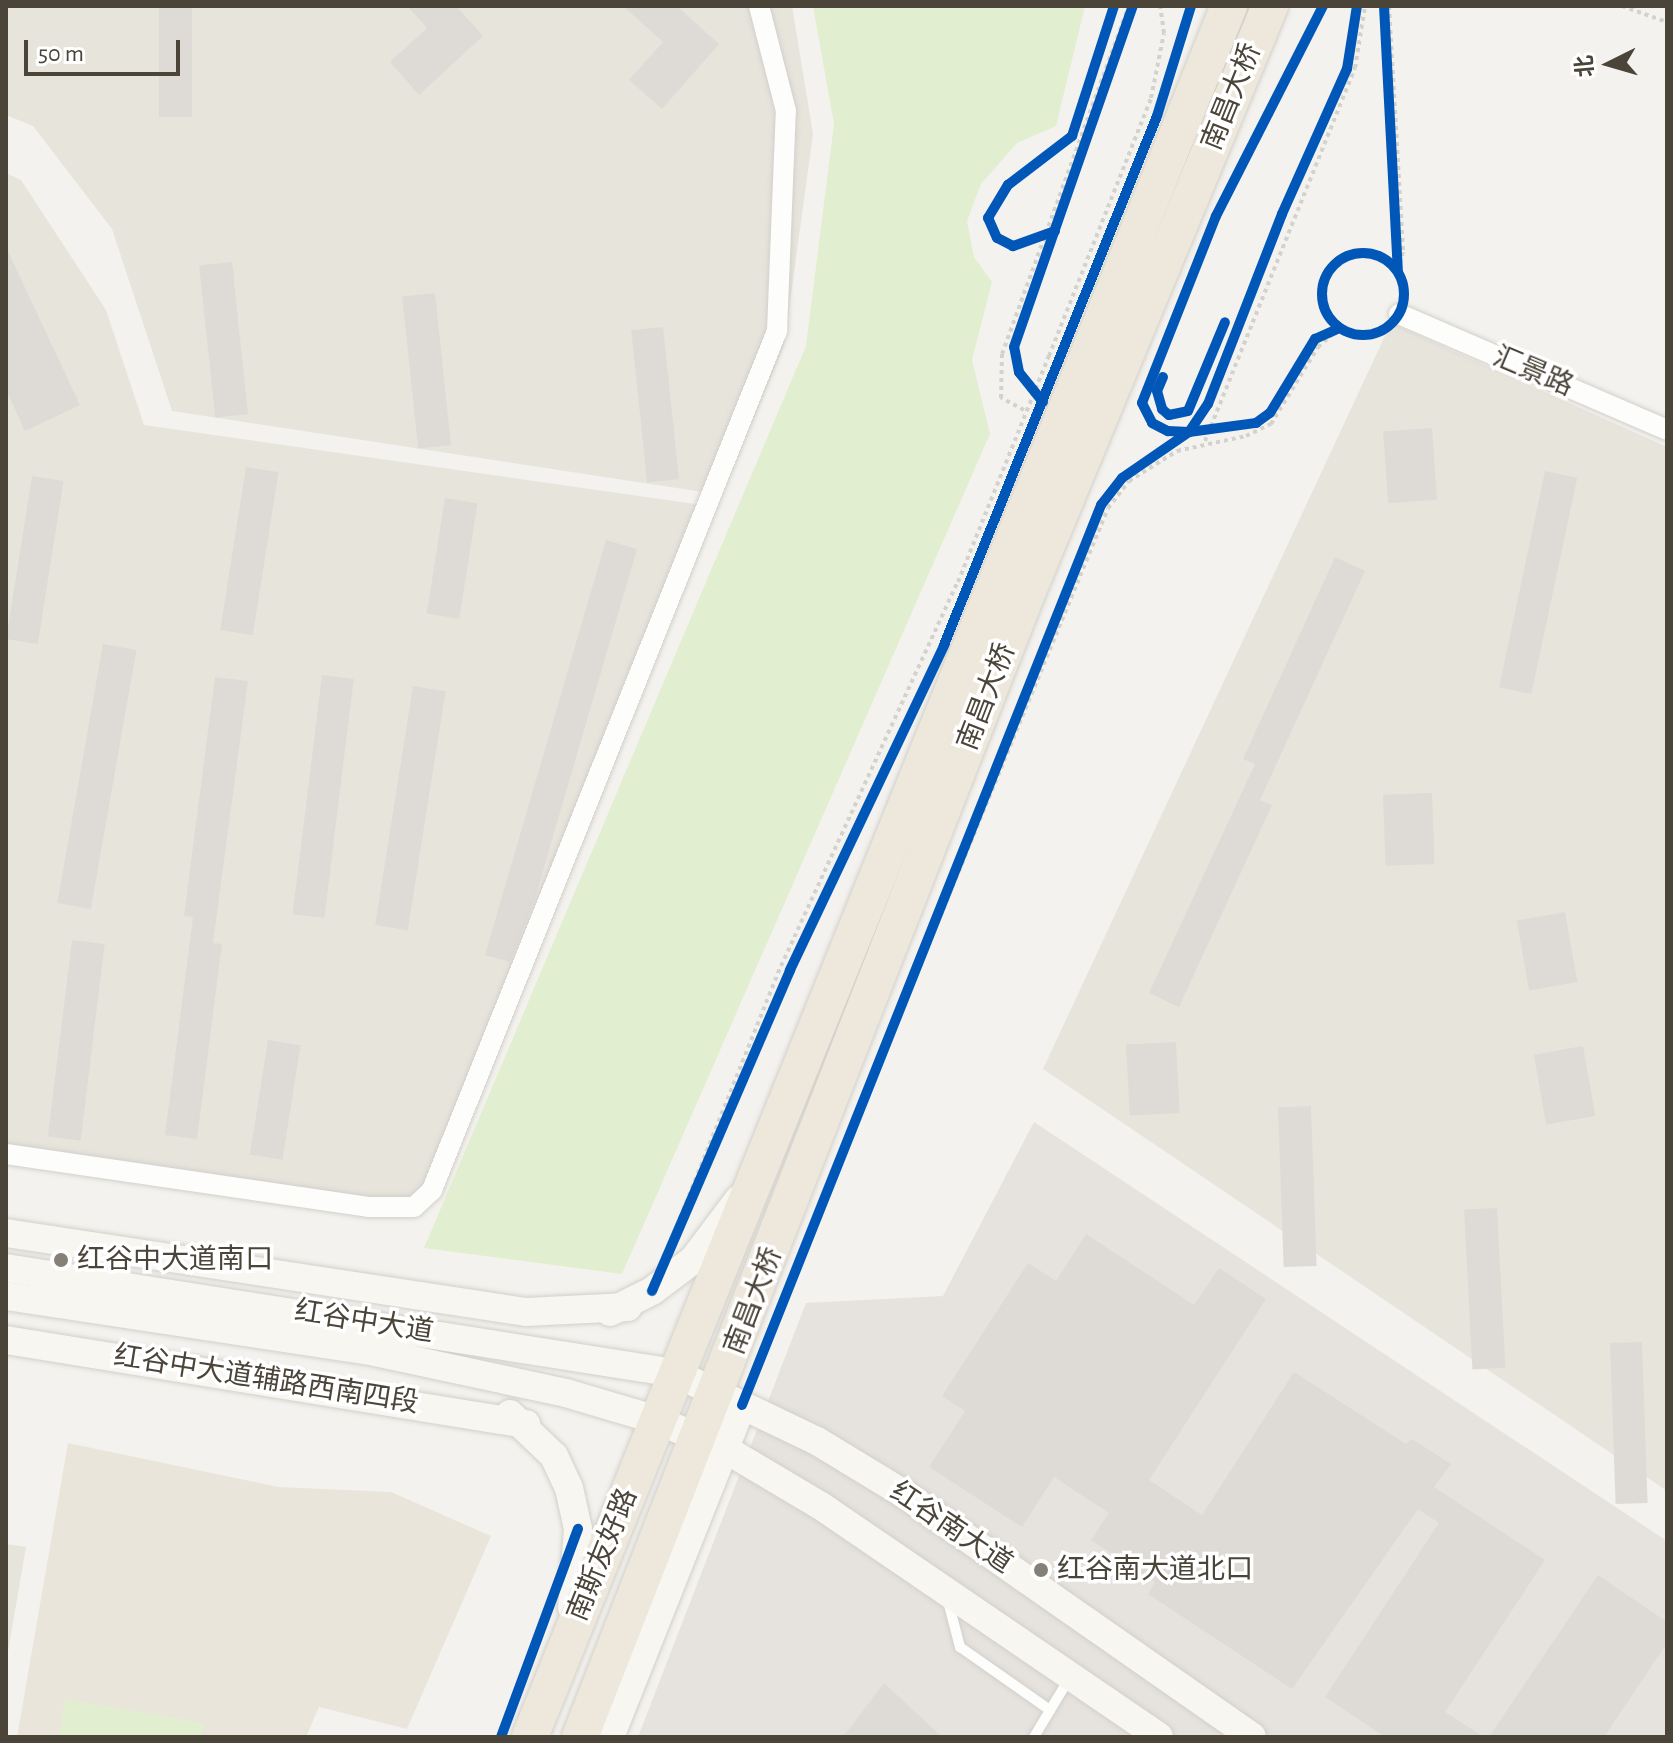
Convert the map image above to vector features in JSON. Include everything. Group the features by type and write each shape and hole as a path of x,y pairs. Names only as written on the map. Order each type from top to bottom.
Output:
{"highway":[{"name":"南昌大桥","path":"730,1399 1015,579 1229,6"},
{"name":"南昌大桥","path":"675,1373 747,1189 1270,6"},
{"name":"南斯友好路","path":"530,1737 675,1373"},
{"name":"南斯友好路","path":"580,1737 730,1399"}],"main road":[{"path":"393,1326 544,1327 628,1307 693,1260 747,1189"},
{"path":"6,1233 526,1312 628,1307"},
{"name":"红谷中大道","path":"6,1268 393,1326 675,1373 730,1399"},
{"name":"红谷中大道","path":"6,1296 375,1352 566,1393 657,1420 713,1443"},
{"name":"红谷中大道辅路西南四段","path":"6,1340 526,1424"},
{"path":"375,1352 470,1391 526,1424 559,1467 578,1529 578,1581 564,1652"},
{"name":"红谷南大道","path":"730,1399 904,1494 1252,1737"},
{"path":"610,1737 713,1443"},
{"name":"红谷南大道","path":"713,1443 946,1591 1159,1737"}],"street":[{"path":"6,1154 368,1207 414,1207 432,1190 777,331 786,111 759,6"},
{"name":"汇景路","path":"1399,314 1667,430"}],"lane":[{"path":"946,1591 960,1647 1050,1710"},
{"path":"1034,1737 1070,1677"}],"path":[{"path":"1062,144 1072,136 1114,6"},
{"path":"1024,410 1001,398 1002,354 1051,233 1131,6"},
{"path":"652,1291 781,966 958,582 1024,410 1030,385 1151,98 1164,33 1160,6"},
{"path":"1196,423 1215,385 1347,69 1357,6"},
{"path":"1205,441 1287,216 1355,68 1365,6"},
{"path":"1387,6 1393,267 1404,292 1399,314"},
{"path":"1622,6 1667,22"},
{"path":"652,1291 790,970 944,645 1043,402 1174,61"},
{"path":"1029,244 1051,233"},
{"path":"1017,360 1014,347 1051,233"},
{"path":"1329,318 1345,330"},
{"path":"773,1316 1101,505 1122,478 1189,432 1256,423 1270,413 1315,339 1345,330"},
{"path":"781,1303 797,1277 1108,508 1129,481 1205,441 1246,436 1271,424 1318,347 1345,330"},
{"path":"1276,388 1282,378"},
{"path":"1030,385 1043,402"},
{"path":"1215,385 1219,403 1231,415"}],"shaded area":[{"path":"6,6 792,6 813,134 784,346 722,495 172,411 112,229 33,126 6,115"},
{"path":"6,173 21,180 106,310 144,425 716,507 424,1213 6,1155"},
{"path":"1391,323 1667,447 1667,1491 1043,1069"},
{"path":"1034,1122 1667,1541 1667,1737 638,1737 806,1303 943,1296"},
{"path":"68,1443 279,1487 391,1492 491,1536 407,1729 319,1707 306,1737 17,1737"},
{"path":"6,1544 26,1547 6,1663"}],"green space":[{"path":"813,6 1085,6 1056,126 1017,143 981,184 967,221 974,257 992,282 972,360 990,434 622,1274 424,1248 806,346 834,124"},
{"path":"65,1699 205,1723 202,1737 59,1737"}],"building":[{"path":"159,6 192,6 192,117 159,117"},
{"path":"407,6 456,6 483,36 419,95 390,62 427,28"},
{"path":"623,6 677,6 719,44 662,109 629,80 663,42"},
{"path":"6,247 80,405 25,431 6,390"},
{"path":"232,262 248,414 215,418 199,265"},
{"path":"435,293 451,445 418,449 402,296"},
{"path":"663,327 679,479 647,483 631,330"},
{"path":"1432,428 1437,500 1388,503 1383,431"},
{"path":"246,467 279,472 253,635 220,630"},
{"path":"1545,471 1577,478 1531,694 1499,687"},
{"path":"32,476 64,481 38,644 6,639"},
{"path":"445,498 478,503 459,619 427,614"},
{"path":"606,540 637,549 535,898 510,962 485,955"},
{"path":"1335,557 1365,571 1260,800 1272,805 1179,1007 1149,993 1255,764 1243,759"},
{"path":"103,644 136,650 91,909 57,903"},
{"path":"322,675 354,679 324,918 293,914"},
{"path":"215,677 248,681 213,943 222,944 197,1139 165,1135 193,917 184,916"},
{"path":"413,686 446,691 408,930 375,925"},
{"path":"1432,793 1434,864 1386,866 1383,795"},
{"path":"1565,912 1577,982 1529,990 1517,921"},
{"path":"72,940 105,944 81,1141 48,1137"},
{"path":"268,1040 301,1045 282,1160 250,1155"},
{"path":"1176,1042 1180,1113 1130,1116 1126,1045"},
{"path":"1583,1046 1595,1116 1546,1125 1534,1055"},
{"path":"1311,1106 1317,1266 1284,1267 1278,1107"},
{"path":"1497,1208 1505,1368 1472,1370 1464,1210"},
{"path":"1086,1234 1194,1305 1219,1268 1266,1299 1149,1480 1202,1515 1294,1372 1406,1444 1412,1439 1451,1464 1434,1487 1545,1560 1445,1712 1484,1737 1385,1737 1325,1697 1439,1523 1418,1509 1292,1689 1148,1594 1155,1582 1091,1540 1109,1513 1054,1477 1022,1527 929,1467 965,1411 942,1396 1028,1263 1056,1281"},
{"path":"1642,1342 1648,1503 1616,1504 1610,1343"},
{"path":"1598,1575 1667,1622 1667,1643 1604,1737 1489,1737"},
{"path":"884,1683 942,1737 843,1737"}],"cycle path":[{"path":"1055,231 1013,246 997,238 988,218 1008,185 1072,136 1114,6"},
{"path":"1043,402 1019,372 1014,347 1133,6"},
{"path":"652,1291 790,970 944,645 1157,116 1191,6"},
{"path":"1323,6 1216,216 1142,403 1152,423 1168,431 1189,432 1208,404 1282,214 1347,69 1357,6"},
{"path":"1384,6 1398,271"},
{"path":"1363,253 1379,256 1392,265 1401,278 1404,294 1401,310 1392,323 1379,332 1363,335 1347,332 1334,323 1325,310 1322,294 1325,278 1334,265 1347,256 1363,253"},
{"path":"1163,377 1157,391 1162,409 1169,415 1188,411 1225,322"},
{"path":"742,1405 1101,505 1122,478 1189,432 1256,423 1270,413 1315,339 1340,328"},
{"path":"501,1737 578,1529"}],"place":[{"name":"红谷中大道南口","path":"61,1260"},
{"name":"红谷南大道北口","path":"1041,1570"}]}
